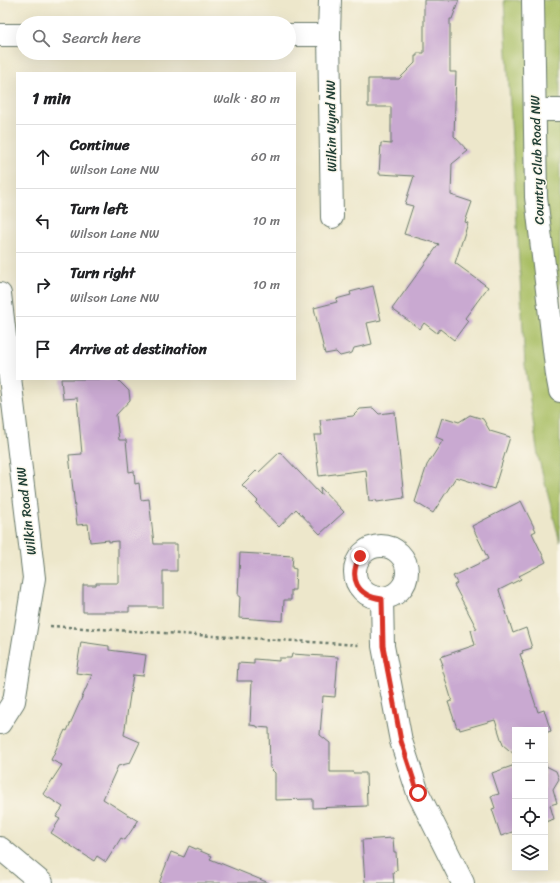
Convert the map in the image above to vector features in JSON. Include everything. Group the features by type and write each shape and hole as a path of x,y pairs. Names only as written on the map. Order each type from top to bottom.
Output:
{"street":[{"name":"Wilkin Wynd NW","path":"330,0 329,35 332,217"},
{"name":"Country Club Road NW","path":"533,0 536,197 560,391"},
{"path":"0,35 16,35"},
{"path":"296,35 329,35"},
{"path":"534,110 560,110"},
{"name":"Wilkin Road NW","path":"0,294 34,578 14,701 0,724"},
{"path":"382,599 383,646 401,741 418,793 463,883"},
{"path":"0,848 42,883"}],"path":[{"path":"27,625 383,646"}],"green space":[{"path":"504,0 560,0 560,542 538,456 525,365"}],"building":[{"path":"424,0 459,0 452,19 450,19 450,72 456,72 454,136 468,151 452,164 451,195 472,202 465,222 468,223 455,263 488,287 465,318 468,321 454,340 440,329 437,333 424,323 420,329 392,309 439,244 404,234 413,206 405,204 414,176 379,174 381,143 391,144 391,107 368,107 368,79 399,79 415,63 415,56 417,56 417,53 424,53"},
{"path":"373,286 381,320 367,323 372,344 354,348 352,353 340,356 336,352 325,354 314,308 337,302 336,299 351,295 350,292"},
{"path":"61,380 118,380 129,391 130,400 116,415 119,440 126,440 129,472 134,471 135,484 139,483 141,500 149,499 154,544 177,544 177,571 163,571 163,607 129,607 129,612 83,612 83,585 96,585 96,583 118,583 118,541 109,542 109,540 90,542 88,524 77,525 69,455 82,454 77,398 63,399"},
{"path":"373,408 379,414 395,412 404,498 377,502 376,500 369,501 366,470 319,476 314,435 322,435 320,420 353,416 360,409"},
{"path":"470,415 483,419 490,431 510,437 494,489 456,477 433,513 415,502 427,465 443,440 436,437 442,418 459,422"},
{"path":"280,452 321,495 320,487 344,512 320,534 296,509 279,527 256,503 258,501 242,485 256,471 258,473"},
{"path":"521,501 536,531 532,533 546,562 519,576 521,579 499,590 513,633 526,628 532,648 522,651 523,653 520,654 522,663 538,712 544,710 551,731 548,732 548,727 512,727 512,752 503,745 495,720 460,730 459,727 457,728 448,702 452,701 441,665 443,665 440,657 475,645 471,630 477,629 454,585 457,583 453,576 488,559 472,526"},
{"path":"240,553 293,556 292,568 296,569 295,590 291,590 291,600 284,600 283,621 239,618 240,596 238,596"},
{"path":"81,642 109,646 109,650 146,655 143,676 133,675 124,735 140,742 130,763 118,766 103,799 138,821 125,840 121,838 106,862 97,856 94,861 51,833 60,819 56,817 63,807 43,794 62,765 51,760 65,730 67,731 92,675 76,673"},
{"path":"292,654 338,657 335,697 323,696 320,735 330,743 330,772 366,773 367,806 313,808 313,799 275,800 275,773 270,768 269,728 250,725 252,681 237,681 238,663 254,664 254,659 279,661 279,658 291,658"},
{"path":"512,766 512,832 501,836 492,809 495,808 491,796 499,794 492,773"},
{"path":"548,767 556,771 559,779 553,789 557,803 550,805 554,819 548,821"},
{"path":"393,838 394,852 396,852 397,870 393,872 394,883 365,883 362,840"},
{"path":"189,846 212,856 210,859 269,883 159,883 171,852 184,857"}],"route":[{"path":"360,556 354,572 360,588 373,598 382,599 383,646 401,741 418,793"}]}
